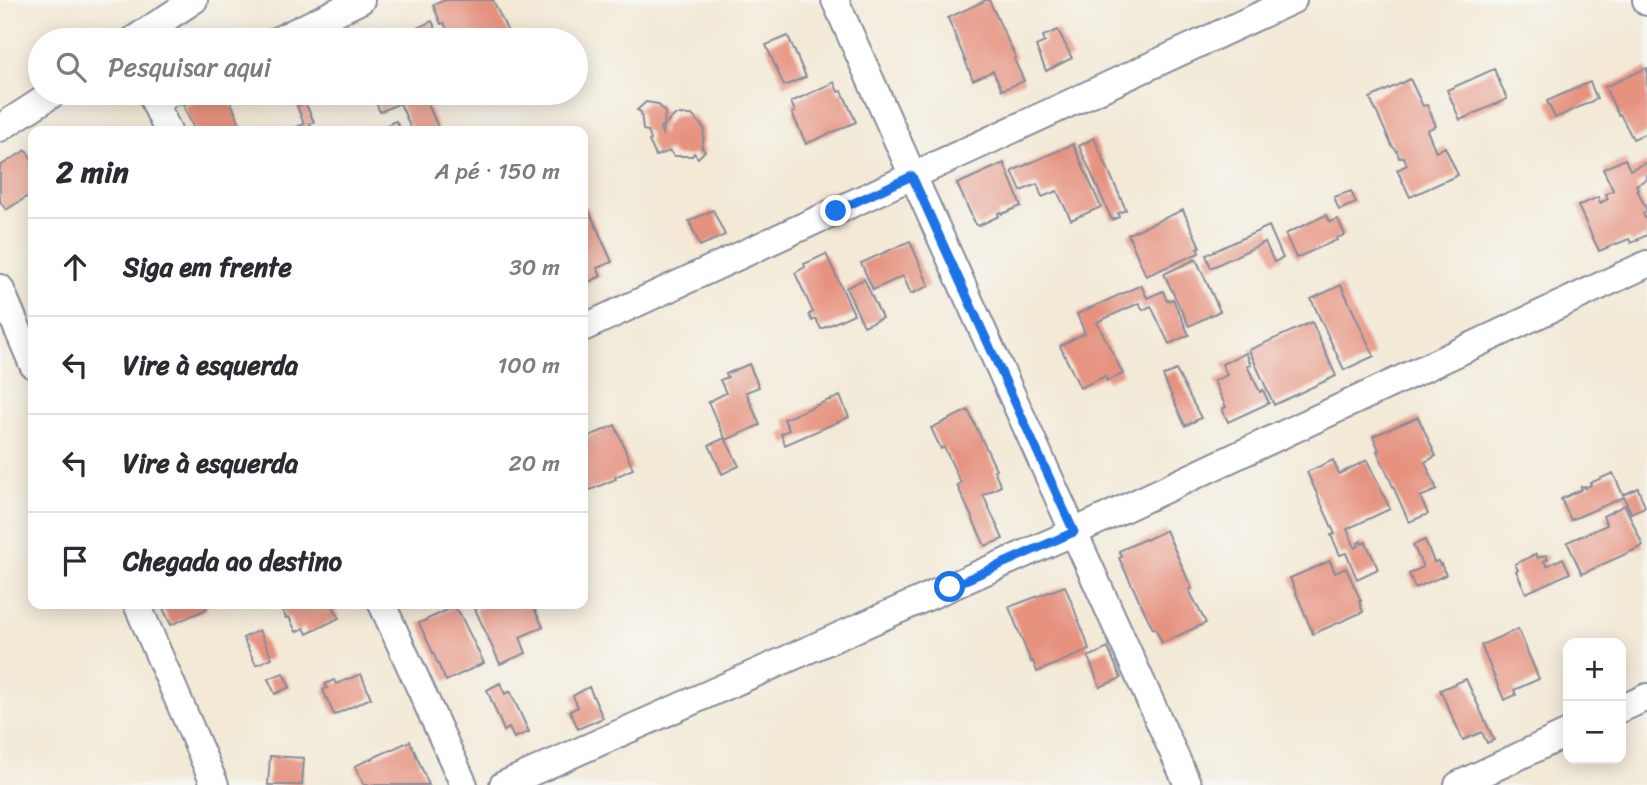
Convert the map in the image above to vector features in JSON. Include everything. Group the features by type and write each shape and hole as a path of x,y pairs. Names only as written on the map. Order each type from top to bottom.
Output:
{"street":[{"path":"151,28 194,0"},
{"path":"303,28 360,0"},
{"path":"835,0 1188,785"},
{"path":"588,326 1293,0"},
{"path":"0,128 35,105"},
{"path":"157,105 166,126"},
{"path":"503,785 1074,532 1647,264"},
{"path":"0,288 28,353"},
{"path":"138,609 215,785"},
{"path":"384,609 464,785"},
{"path":"1626,706 1647,696"},
{"path":"1458,785 1563,735"}],"building":[{"path":"445,0 493,0 506,28 446,28 444,23 441,24 433,5"},
{"path":"989,0 1024,81 1002,90 993,71 973,80 948,18"},
{"path":"432,21 435,28 417,28"},
{"path":"1058,30 1072,58 1046,71 1036,46 1045,42 1043,36"},
{"path":"788,36 806,77 784,86 766,45"},
{"path":"1647,68 1647,133 1633,139 1605,87"},
{"path":"1494,69 1507,99 1460,120 1447,90"},
{"path":"1410,79 1423,106 1427,105 1436,126 1427,130 1436,152 1445,147 1458,175 1410,197 1397,170 1407,165 1404,157 1399,158 1392,146 1370,98"},
{"path":"834,82 838,92 842,91 856,122 806,144 792,113 795,112 791,102"},
{"path":"1590,82 1597,99 1555,118 1547,101"},
{"path":"646,102 658,104 665,112 664,124 660,128 663,136 663,127 675,115 692,115 704,128 701,147 705,151 698,158 694,153 692,156 674,156 670,151 656,156 648,131 643,130 641,112 637,110"},
{"path":"183,105 232,105 241,126 193,126"},
{"path":"306,105 314,122 311,126 299,126 304,124 297,106"},
{"path":"377,105 396,105 380,112"},
{"path":"401,105 428,105 438,126 410,126"},
{"path":"396,121 398,126 385,126"},
{"path":"1094,138 1126,210 1118,213 1119,217 1112,220 1079,146"},
{"path":"1073,144 1101,207 1071,220 1057,191 1042,197 1037,184 1021,191 1012,171"},
{"path":"26,150 28,153 28,196 6,210 0,201 0,166"},
{"path":"1625,159 1630,170 1647,162 1647,179 1636,185 1647,211 1643,213 1647,223 1647,235 1631,243 1629,239 1599,251 1578,206 1598,197 1600,203 1608,199 1606,194 1613,190 1603,169"},
{"path":"1004,163 1021,206 1002,214 998,213 999,216 978,226 957,184"},
{"path":"1351,191 1356,203 1339,210 1334,197"},
{"path":"588,208 612,262 597,268 601,276 588,282"},
{"path":"713,210 725,235 700,246 689,221"},
{"path":"1183,210 1200,247 1197,248 1199,253 1146,276 1128,234"},
{"path":"1326,215 1330,222 1338,219 1345,235 1296,258 1285,234"},
{"path":"1269,226 1283,258 1274,262 1265,242 1211,268 1206,255"},
{"path":"910,241 929,286 911,294 903,276 873,290 861,263"},
{"path":"826,254 854,314 821,329 816,319 812,321 809,315 813,312 795,273 805,267 804,264"},
{"path":"1196,259 1220,311 1189,326 1164,274"},
{"path":"864,279 882,318 864,326 846,288"},
{"path":"1141,285 1147,298 1163,291 1167,301 1173,299 1189,335 1169,344 1151,306 1143,310 1139,303 1097,322 1123,374 1107,381 1105,376 1080,388 1060,346 1085,333 1077,314"},
{"path":"1341,285 1374,356 1344,370 1311,299"},
{"path":"1312,322 1336,376 1274,405 1249,350"},
{"path":"1246,353 1251,365 1247,366 1260,392 1263,390 1269,403 1228,422 1222,409 1226,407 1214,381 1227,375 1222,364"},
{"path":"749,364 759,387 746,392 760,425 726,440 739,466 722,474 709,445 725,438 708,402 726,393 720,380 728,377 726,374"},
{"path":"1176,370 1201,418 1185,426 1163,376"},
{"path":"840,396 849,417 785,445 781,434 789,430 784,419"},
{"path":"968,410 996,469 994,470 1001,486 983,495 1003,539 985,546 957,485 961,483 944,447 941,449 931,428"},
{"path":"1418,417 1436,456 1425,462 1437,490 1420,497 1428,514 1409,522 1377,451 1379,450 1373,436"},
{"path":"615,425 633,469 588,491 588,437"},
{"path":"1333,460 1339,474 1367,460 1390,509 1347,529 1355,548 1361,541 1362,544 1366,542 1378,569 1357,579 1346,553 1340,555 1331,535 1335,534 1307,472"},
{"path":"1613,473 1623,495 1638,488 1645,507 1631,513 1624,497 1571,520 1561,499"},
{"path":"1625,505 1643,546 1582,574 1567,542 1607,525 1603,516"},
{"path":"1166,530 1192,589 1189,590 1206,623 1162,643 1119,558 1122,557 1119,551"},
{"path":"1425,540 1434,562 1441,564 1446,575 1415,588 1409,574 1423,567 1413,545"},
{"path":"1536,554 1538,558 1546,555 1548,559 1544,561 1547,566 1563,558 1570,573 1526,593 1515,564"},
{"path":"1330,561 1335,573 1346,568 1363,612 1313,634 1290,578"},
{"path":"1065,586 1089,650 1037,672 1009,607"},
{"path":"163,609 207,609 171,625"},
{"path":"282,609 334,609 339,618 307,634 304,628 296,632 289,617 286,618"},
{"path":"450,609 456,609 484,663 446,681 419,623"},
{"path":"475,609 534,609 543,627 520,637 526,653 500,664"},
{"path":"1518,629 1539,679 1514,690 1516,695 1504,700 1481,645"},
{"path":"259,630 272,658 256,665 243,638"},
{"path":"1108,648 1121,678 1100,687 1088,657"},
{"path":"283,673 290,687 275,694 268,679"},
{"path":"361,674 371,698 334,715 323,690 327,688 325,684 334,680 336,684"},
{"path":"1466,679 1494,740 1487,743 1482,732 1463,740 1440,690"},
{"path":"500,683 505,694 510,691 529,732 514,738 509,728 504,731 487,690"},
{"path":"589,687 603,718 578,729 570,711 578,707 573,696"},
{"path":"410,741 429,785 364,785 355,766"},
{"path":"270,756 304,758 302,785 268,785"}],"route":[{"path":"836,211 912,176 1074,532 950,587"}]}
